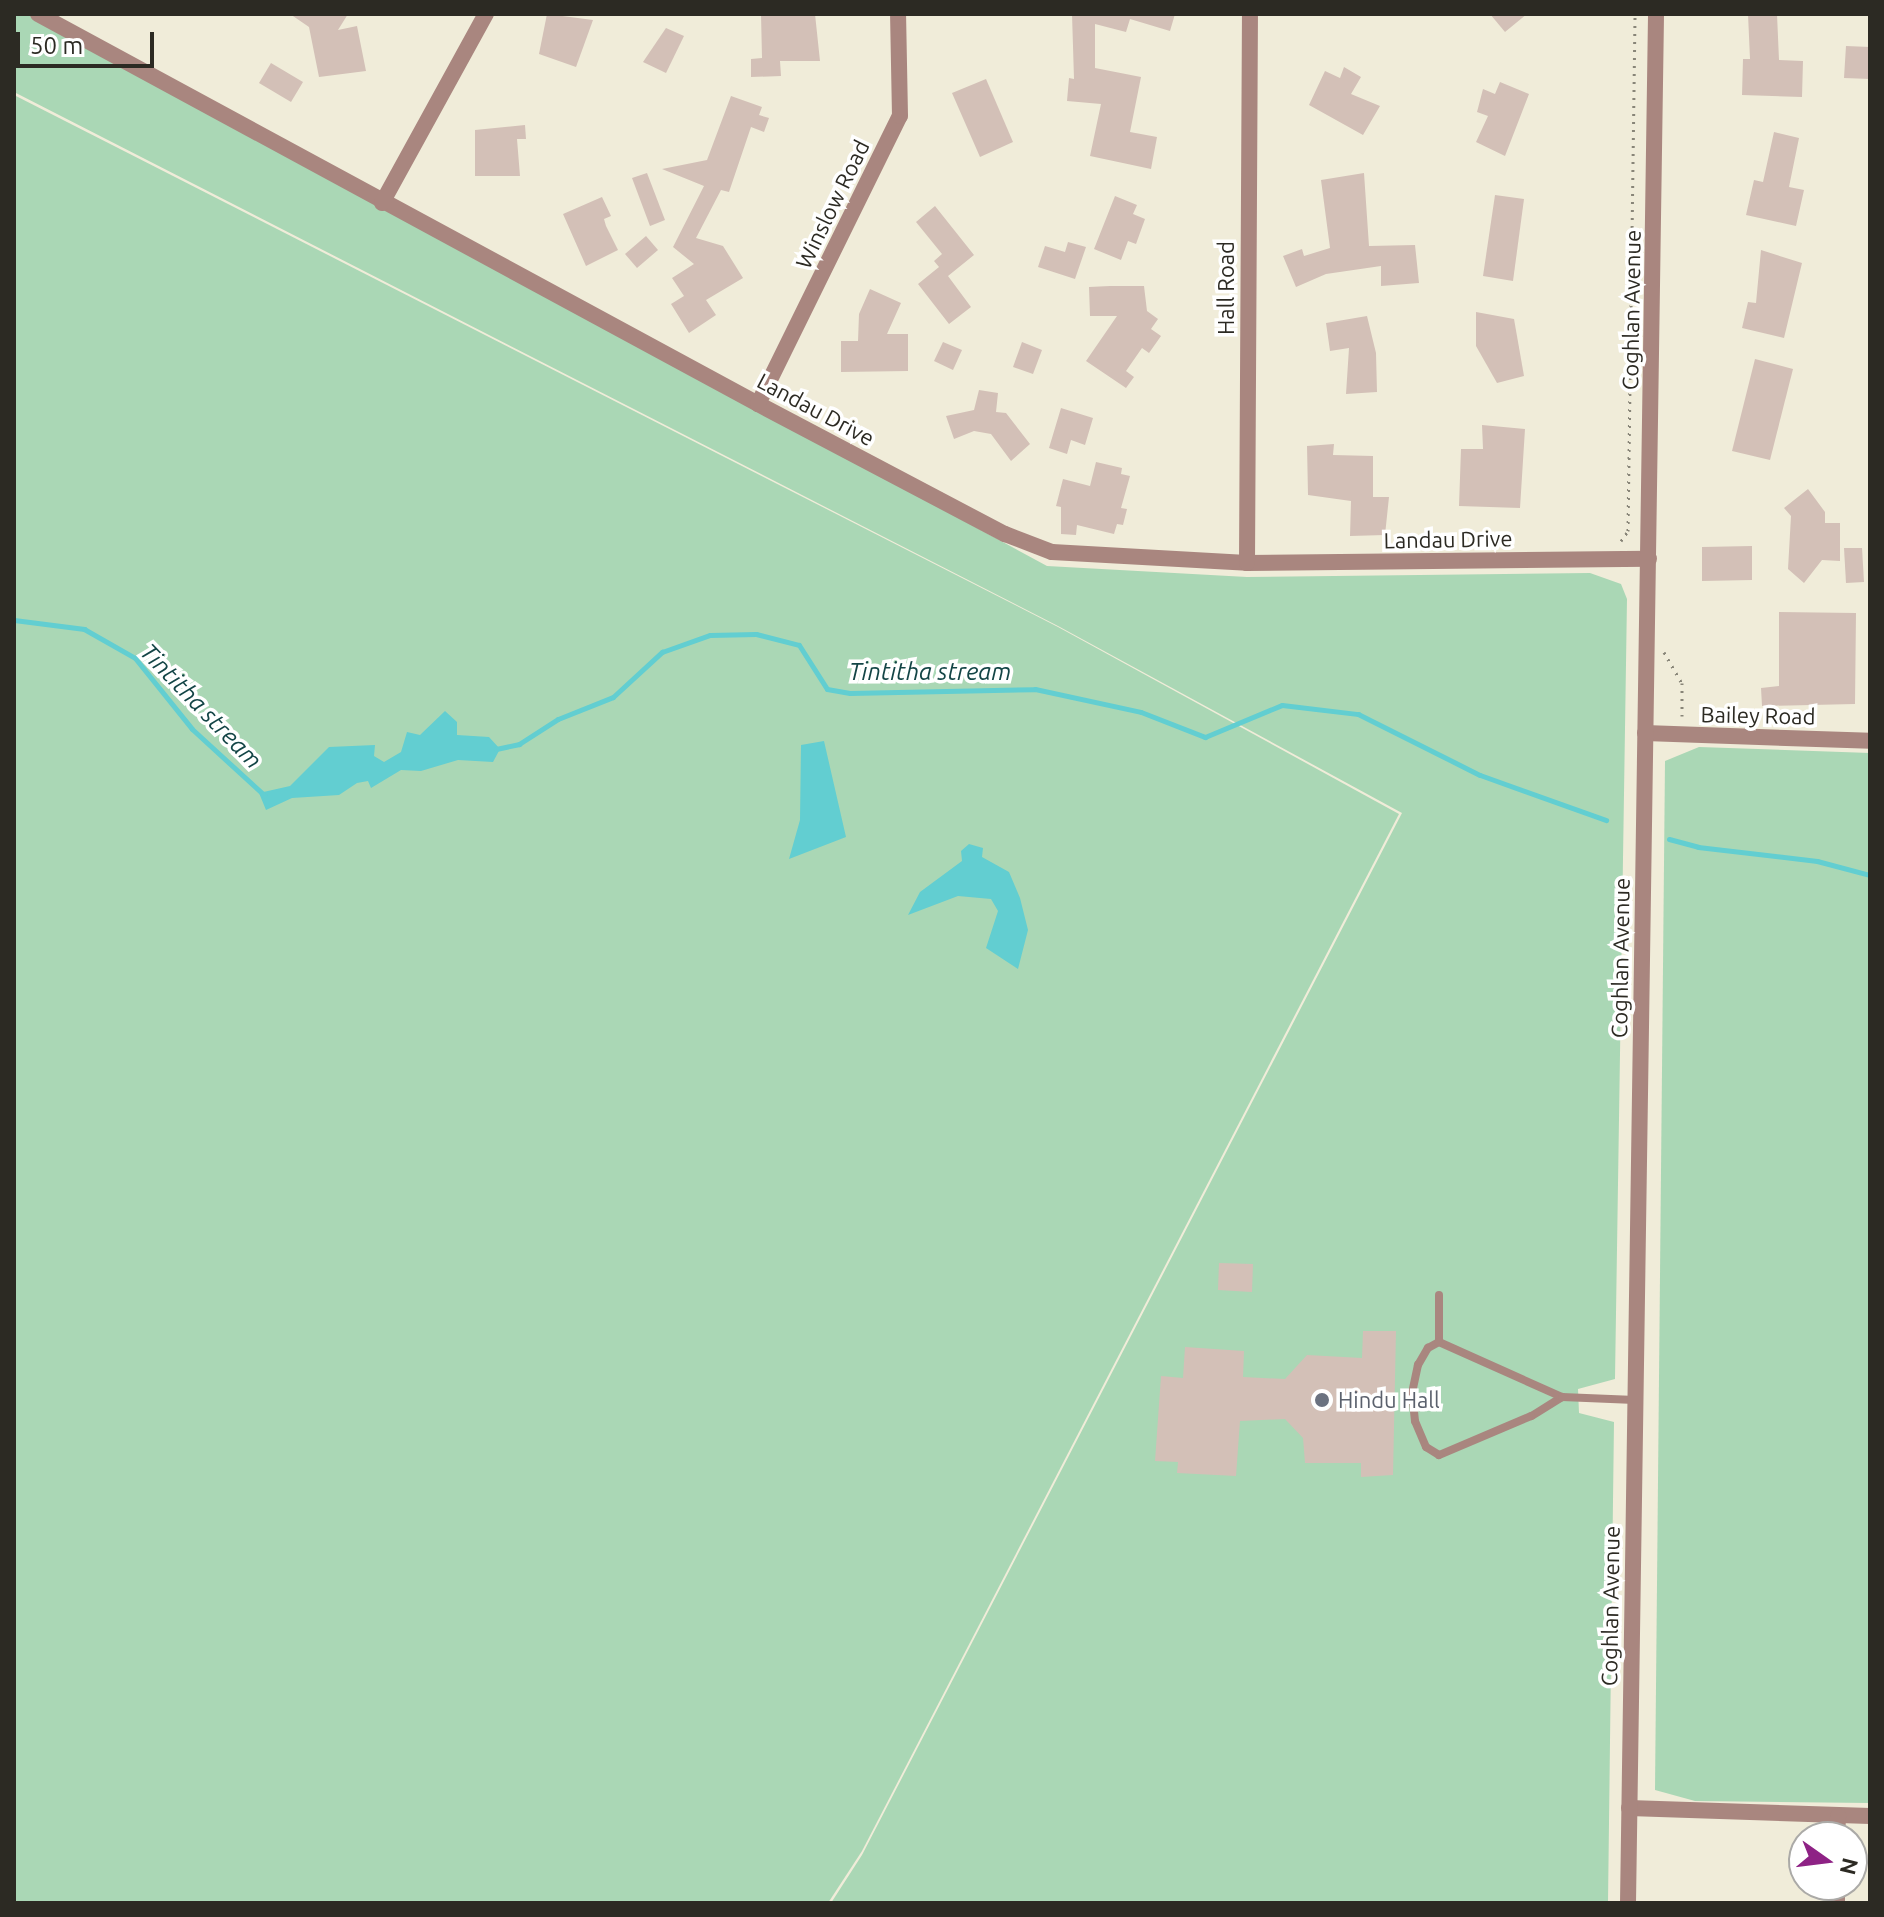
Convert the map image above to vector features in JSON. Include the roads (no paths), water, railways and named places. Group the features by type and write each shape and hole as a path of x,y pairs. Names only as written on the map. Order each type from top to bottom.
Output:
{"street":[{"name":"Landau Drive","path":"38,14 758,404 1005,534 1052,552 1247,563 1649,559"},
{"path":"382,203 486,14"},
{"name":"Winslow Road","path":"758,404 900,116 898,14"},
{"name":"Hall Road","path":"1247,563 1250,14"},
{"name":"Coghlan Avenue","path":"1628,1903 1656,14"},
{"name":"Bailey Road","path":"1645,733 1870,741"},
{"path":"1629,1808 1870,1816"},
{"path":"1838,1816 1838,1821"}],"lane":[{"path":"1439,1295 1439,1342"},
{"path":"1439,1342 1562,1397 1635,1400"},
{"path":"1439,1342 1428,1348 1418,1365 1412,1393 1426,1447 1439,1455 1531,1416 1562,1397"}],"water":[{"path":"445,711 457,722 457,735 489,737 500,749 493,762 458,760 421,771 401,770 371,788 368,781 357,783 339,795 292,798 266,810 259,793 290,786 329,747 375,745 374,756 384,762 401,752 407,732 420,735"},
{"path":"824,741 846,837 789,859 800,820 801,745"},
{"path":"969,844 983,848 982,857 1009,872 1020,898 1028,930 1018,969 986,948 998,911 991,899 958,896 908,915 920,892 962,861 961,851"}],"waterway":[{"name":"Tintitha stream","path":"14,620 84,629 135,658 192,729 264,795"},
{"name":"Tintitha stream","path":"496,749 519,744 558,719 613,697 662,652 710,635 756,634 799,645 827,689 850,693 1035,689 1141,712 1205,737 1282,705 1358,714 1480,775 1606,820"},
{"path":"1669,839 1698,847 1817,861 1870,875"}],"place":[{"name":"Hindu Hall","path":"1322,1400"}]}
